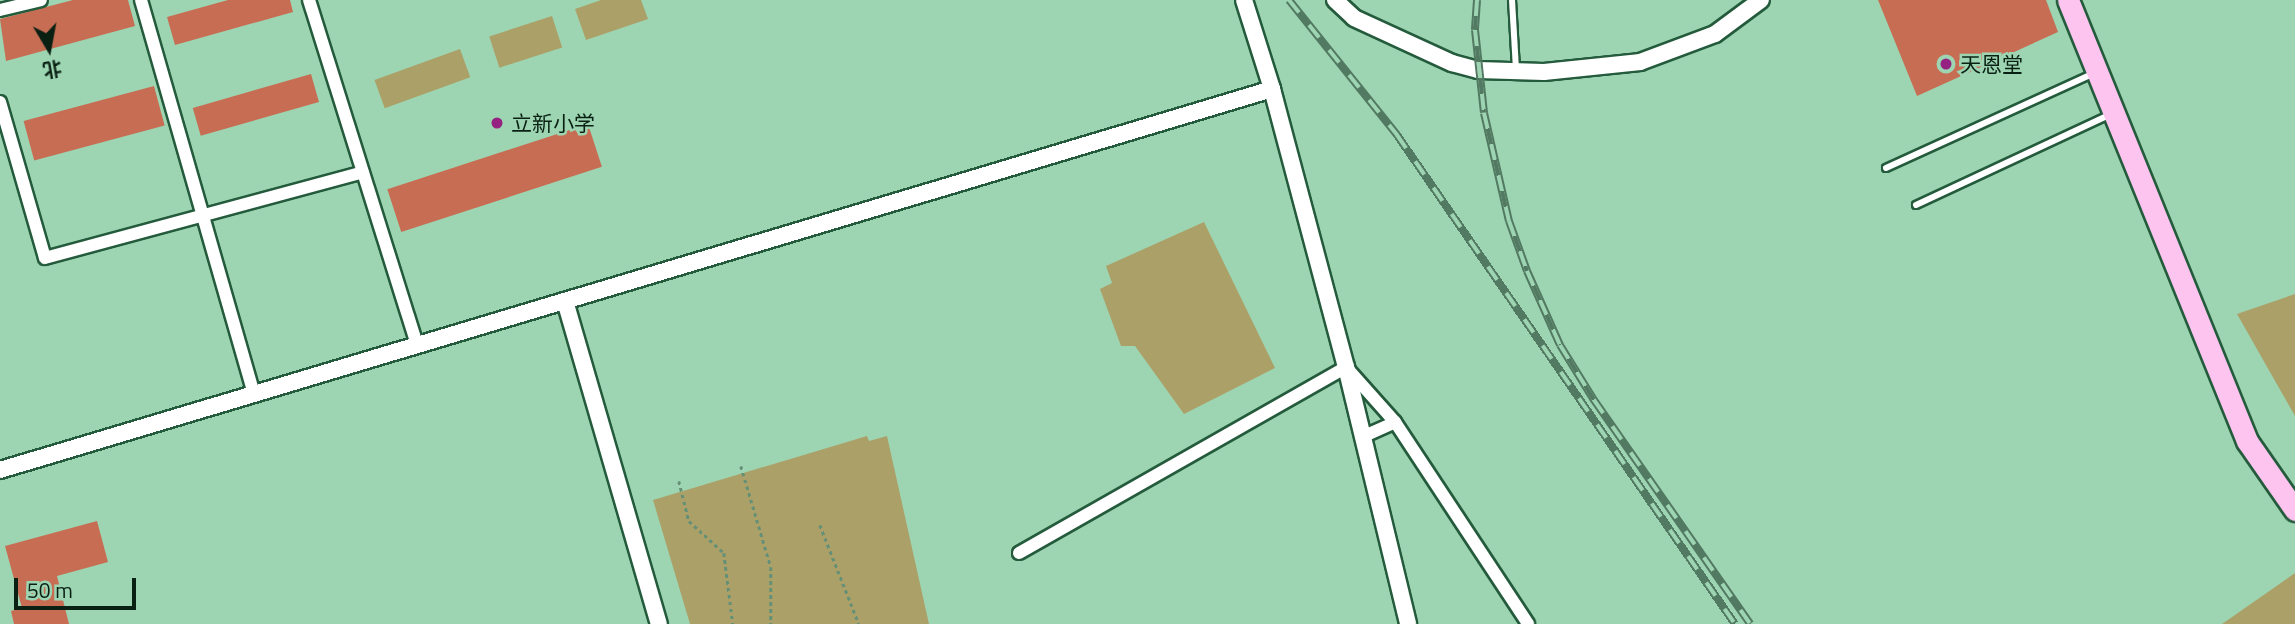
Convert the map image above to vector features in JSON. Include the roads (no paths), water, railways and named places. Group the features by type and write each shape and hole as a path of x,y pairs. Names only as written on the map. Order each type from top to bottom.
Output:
{"highway":[{"path":"2068,0 2247,441 2295,510"}],"street":[{"path":"0,9 41,0"},
{"path":"141,0 254,395"},
{"path":"309,0 417,345"},
{"path":"1244,0 1272,89 1346,367 1408,624"},
{"path":"1335,0 1354,18 1452,64 1478,70 1516,69 1544,72 1640,62 1715,34 1761,0"},
{"path":"0,471 1272,89"},
{"path":"0,102 45,258 363,172"},
{"path":"565,301 659,624"},
{"path":"1346,367 1395,422 1528,624"},
{"path":"1019,553 1346,367"},
{"path":"1362,436 1395,422"}],"lane":[{"path":"1512,0 1516,69"},
{"path":"1886,168 2097,72"},
{"path":"1916,205 2114,112"}],"railway":[{"path":"1289,0 1397,135 1735,624"},
{"path":"1477,0 1475,30 1484,113 1509,221 1527,271 1560,345 1594,400 1750,624"}],"place":[{"name":"天恩堂","path":"1946,64"},
{"name":"立新小学","path":"497,123"}]}
